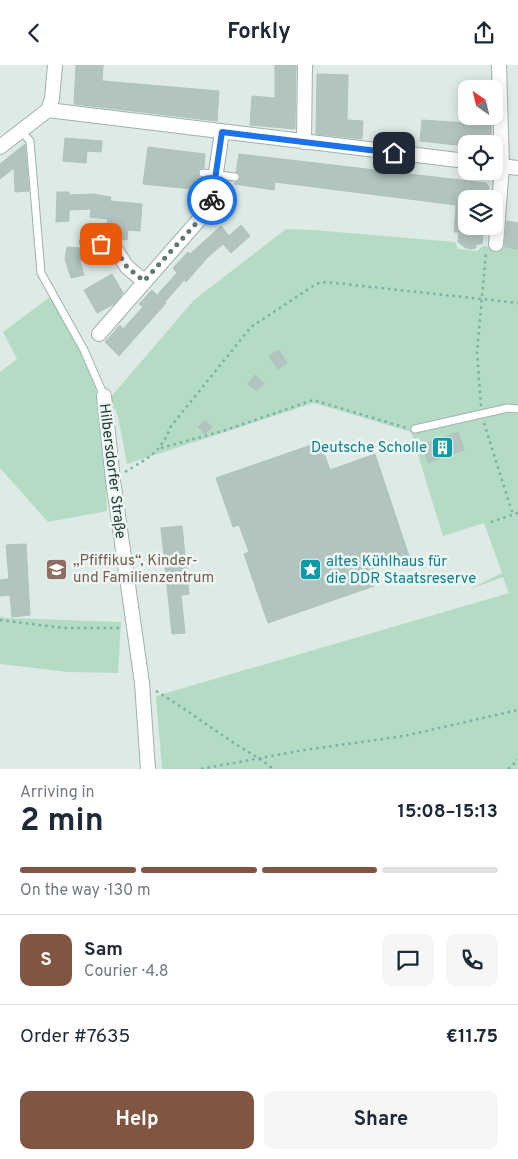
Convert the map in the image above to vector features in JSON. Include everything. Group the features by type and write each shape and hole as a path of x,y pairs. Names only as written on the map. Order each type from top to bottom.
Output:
{"street":[{"path":"0,147 48,110 52,99 55,65"},
{"path":"304,142 305,65"},
{"path":"498,135 499,65"},
{"path":"48,110 458,160"},
{"path":"98,334 212,206 210,173 222,132"},
{"path":"503,166 518,168"},
{"path":"496,244 498,180"},
{"path":"87,242 114,247 127,267 144,281"},
{"name":"Hilbersdorfer Straße","path":"104,396 113,480 142,683 148,769"}],"lane":[{"name":"Hilbersdorfer Straße","path":"20,130 30,141 41,273 84,350 104,396"},
{"path":"210,173 235,177"},
{"path":"415,429 508,408 518,409"}],"path":[{"path":"496,244 487,242 477,352 482,415 513,515"},
{"path":"160,449 171,426 251,327 316,284 326,282 518,303"},
{"path":"113,480 160,449 226,430 313,400 415,429"},
{"path":"491,522 518,513"},
{"path":"0,620 64,628 134,628"},
{"path":"142,683 176,703 237,745 262,759 273,769"},
{"path":"201,769 304,750 404,736 518,710"},
{"path":"508,769 518,760"}],"green space":[{"path":"286,229 455,242 458,249 477,251 483,246 518,249 518,769 162,769 156,696 509,593 503,577 468,590 502,573 484,523 443,536 411,432 314,403 127,464 118,416 110,398 194,300"},
{"path":"54,294 88,368 103,414 107,511 48,522 0,468 0,372 17,359 3,332"},
{"path":"0,617 121,622 118,673 68,672 0,664"}],"building":[{"path":"76,65 103,65 102,81 219,91 217,121 74,104"},
{"path":"275,65 296,65 295,129 250,125 252,96 275,98"},
{"path":"317,74 348,75 347,120 363,121 362,139 316,134"},
{"path":"422,120 458,122 458,125 491,125 491,135 458,135 458,145 420,141"},
{"path":"65,138 102,141 101,152 87,151 86,163 63,161"},
{"path":"25,144 29,191 15,192 14,168 0,179 0,164"},
{"path":"148,147 205,154 204,168 199,169 198,173 199,177 202,178 201,190 143,184"},
{"path":"239,154 486,183 489,187 489,190 458,190 458,232 454,232 456,205 275,182 274,190 234,184 240,178 240,175 236,172"},
{"path":"57,192 69,192 69,195 92,194 111,197 110,201 142,204 140,231 128,230 127,240 115,238 116,225 107,224 108,219 90,217 91,209 69,210 69,221 56,222"},
{"path":"507,221 518,223 518,249 504,247"},
{"path":"241,225 250,236 231,253 223,244 208,257 186,282 184,280 119,356 105,342 120,325 123,329 143,307 139,304 152,290 157,295 177,273 173,268 188,252 190,254 221,226 229,236"},
{"path":"459,235 483,235 482,244 476,244 476,248 466,248 458,242"},
{"path":"67,247 84,250 84,260 80,260 84,275 71,278 65,259"},
{"path":"112,274 123,293 114,304 97,313 84,290"},
{"path":"279,350 287,363 278,369 269,356"},
{"path":"255,375 264,383 257,391 248,384"},
{"path":"205,420 212,427 205,434 198,427"},
{"name":"Deutsche Scholle","path":"458,432 464,450 428,463 422,445"},
{"path":"320,442 330,470 375,454 409,556 368,570 374,586 268,623 244,554 249,552 239,525 233,527 216,478"},
{"path":"182,526 189,594 181,595 185,633 172,634 161,528"},
{"path":"26,544 30,615 12,617 10,595 0,596 0,580 9,579 6,545"}],"way so far":[{"path":"101,244 114,247 127,267 144,281 212,206 212,200"}],"place":[{"name":"Deutsche Scholle","path":"443,447"},
{"name":"„Pfiffikus“, Kinder- und Familienzentrum","path":"57,569"},
{"name":"altes Kühlhaus für die DDR Staatsreserve","path":"310,570"}],"route":[{"path":"212,200 222,132 394,153"}]}
